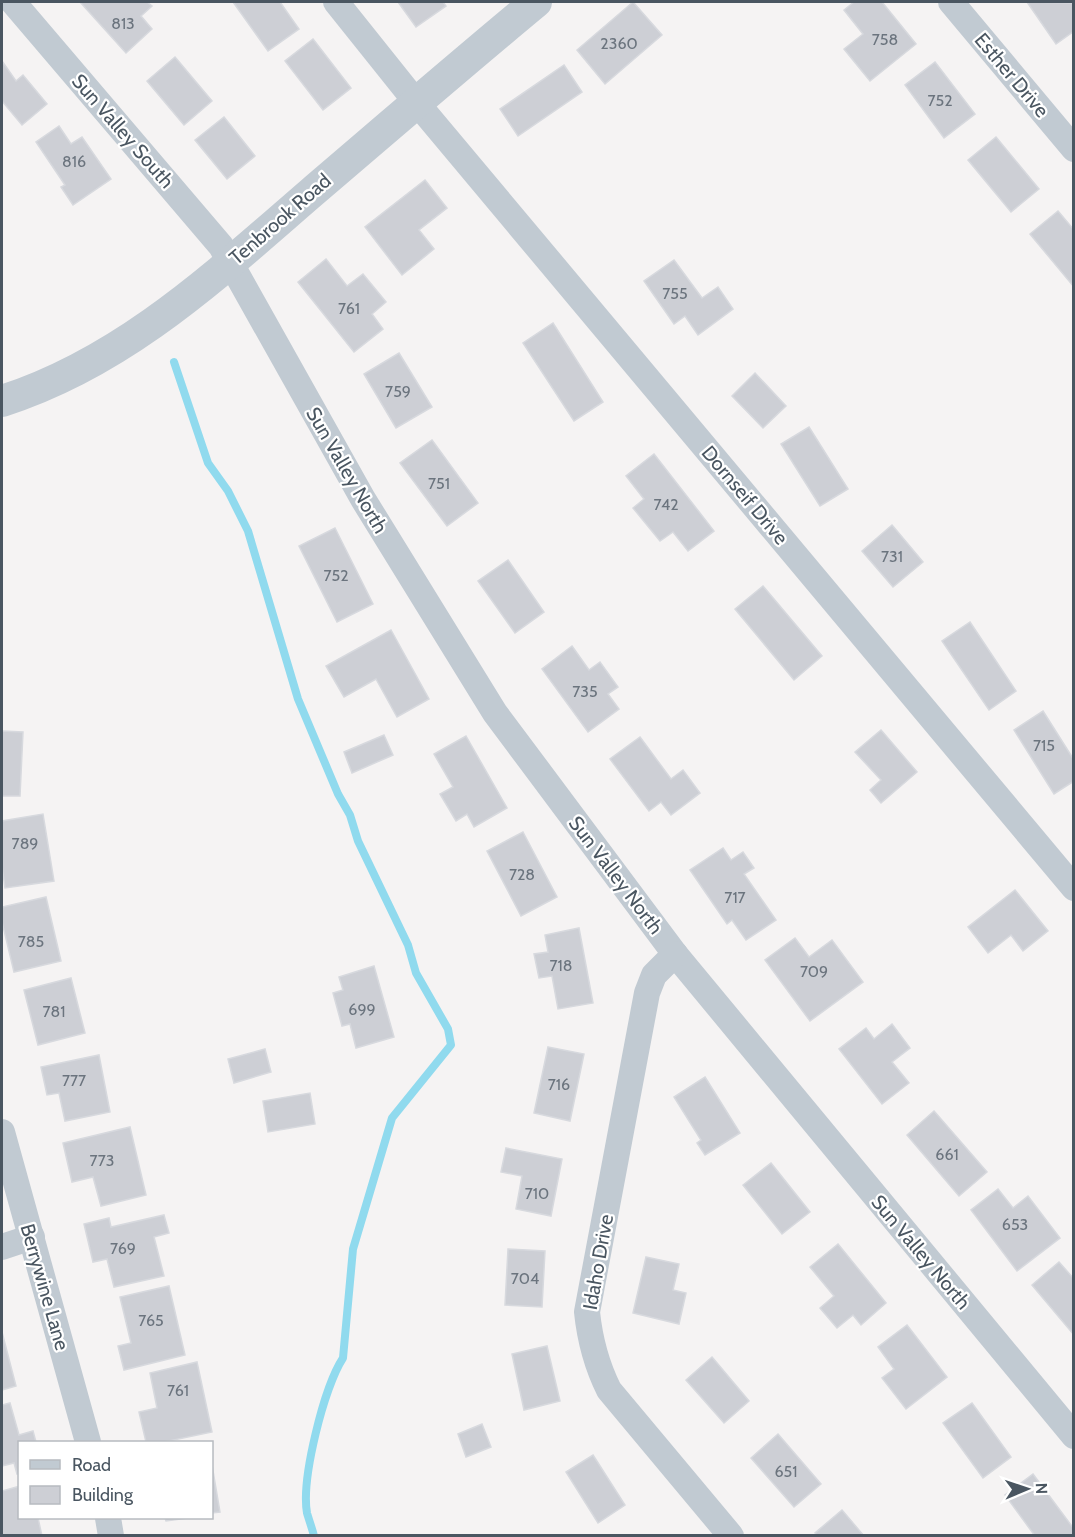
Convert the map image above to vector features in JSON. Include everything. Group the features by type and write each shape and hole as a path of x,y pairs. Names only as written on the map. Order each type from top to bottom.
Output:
{"street":[{"name":"Sun Valley South","path":"13,2 197,217 230,262"},
{"name":"Dornseif Drive","path":"336,2 416,102 1074,888"},
{"name":"Tenbrook Road","path":"2,401 42,387 138,336 230,262 536,2"},
{"name":"Esther Drive","path":"951,2 1074,149"},
{"name":"Sun Valley North","path":"230,262 363,499 495,713 675,954 1074,1436"},
{"name":"Idaho Drive","path":"675,954 654,975 647,993 587,1312 589,1337 597,1365 609,1390 731,1536"},
{"name":"Berrywine Lane","path":"2,1132 87,1441"},
{"path":"2,1247 32,1237"},
{"path":"108,1519 111,1536"}],"building":[{"path":"80,2 147,2 152,6 141,16 152,29 126,53"},
{"path":"233,2 280,2 299,29 268,51"},
{"path":"398,2 443,2 446,6 416,27"},
{"path":"633,2 662,35 605,84 577,50"},
{"path":"854,2 882,2 916,44 870,81 844,49 863,34 844,10"},
{"path":"1027,2 1074,3 1074,31 1056,44"},
{"path":"313,39 351,88 323,110 285,61"},
{"path":"175,57 212,101 184,125 147,81"},
{"path":"2,61 16,81 23,75 47,104 22,125 2,101"},
{"path":"935,62 975,114 944,138 905,85"},
{"path":"564,65 582,92 518,136 500,109"},
{"path":"224,117 255,156 227,179 195,140"},
{"path":"59,126 71,144 82,137 111,179 73,205 61,187 65,185 36,142"},
{"path":"996,137 1039,189 1011,212 968,160"},
{"path":"425,180 447,208 419,230 434,249 402,275 365,227"},
{"path":"1058,211 1074,230 1074,287 1030,234"},
{"path":"326,259 347,286 363,274 386,302 372,314 383,329 354,352 298,282"},
{"path":"674,260 702,298 718,287 733,309 698,335 685,316 674,324 644,281"},
{"path":"553,323 603,402 574,421 523,343"},
{"path":"399,353 432,407 396,428 364,374"},
{"path":"755,373 786,406 763,428 732,396"},
{"path":"809,427 848,489 820,506 781,444"},
{"path":"432,440 478,503 447,526 400,463"},
{"path":"654,454 714,531 688,551 673,532 660,541 633,508 644,499 626,476"},
{"path":"892,525 923,562 893,587 862,551"},
{"path":"335,528 373,604 337,622 299,546"},
{"path":"508,560 544,612 515,633 478,581"},
{"path":"763,586 822,656 794,680 735,609"},
{"path":"970,622 1016,691 989,710 942,641"},
{"path":"391,630 429,699 397,717 376,679 344,697 326,666"},
{"path":"572,646 589,670 600,662 618,687 608,694 619,709 588,732 542,669"},
{"path":"1043,711 1074,760 1074,781 1054,794 1014,730"},
{"path":"881,730 917,772 881,803 870,790 881,780 855,752"},
{"path":"2,731 23,732 20,796 2,796"},
{"path":"384,735 393,755 352,773 344,752"},
{"path":"466,736 507,808 474,827 467,814 456,821 440,794 453,787 434,754"},
{"path":"640,737 671,779 683,770 700,793 671,815 661,802 649,811 610,759"},
{"path":"43,814 54,881 5,888 2,866 2,821"},
{"path":"523,832 557,897 521,916 487,851"},
{"path":"723,848 731,860 743,852 754,868 744,874 776,920 746,940 732,920 727,924 690,870"},
{"path":"1015,890 1048,931 1023,951 1011,935 988,953 968,927"},
{"path":"46,897 61,961 14,972 2,922 2,907"},
{"path":"579,928 593,1003 558,1009 552,976 539,978 534,954 548,952 545,935"},
{"path":"795,938 809,957 832,940 863,982 810,1021 765,960"},
{"path":"374,966 394,1037 356,1048 350,1024 342,1026 333,993 343,990 339,977"},
{"path":"71,978 85,1033 38,1045 24,990"},
{"path":"892,1024 910,1048 892,1062 909,1083 882,1104 839,1049 866,1028 874,1039"},
{"path":"548,1047 584,1054 570,1121 534,1113"},
{"path":"265,1049 271,1072 234,1083 228,1059"},
{"path":"99,1055 110,1112 65,1121 59,1093 47,1095 41,1067"},
{"path":"705,1077 740,1133 705,1155 697,1143 701,1140 674,1097"},
{"path":"310,1093 315,1124 268,1132 263,1101"},
{"path":"934,1111 987,1172 959,1196 907,1135"},
{"path":"130,1127 146,1195 101,1206 93,1177 72,1182 63,1143"},
{"path":"506,1148 562,1159 551,1216 516,1209 522,1176 501,1172"},
{"path":"771,1163 810,1212 782,1234 743,1185"},
{"path":"998,1189 1013,1208 1028,1196 1060,1238 1017,1271 971,1210"},
{"path":"164,1215 169,1233 154,1237 164,1276 114,1287 107,1259 93,1262 84,1224 109,1218 111,1227"},
{"path":"838,1244 886,1303 861,1325 853,1315 837,1328 820,1308 834,1296 810,1267"},
{"path":"508,1249 545,1251 542,1307 505,1305"},
{"path":"646,1257 679,1264 673,1290 686,1293 679,1324 633,1313"},
{"path":"1059,1262 1074,1279 1074,1335 1032,1285"},
{"path":"169,1286 185,1355 124,1370 118,1346 131,1343 120,1297"},
{"path":"907,1325 947,1377 906,1409 882,1378 894,1369 878,1347"},
{"path":"2,1332 16,1386 2,1390"},
{"path":"547,1346 560,1401 524,1410 512,1354"},
{"path":"712,1357 749,1401 724,1423 686,1380"},
{"path":"197,1362 212,1432 169,1441 146,1441 139,1412 157,1408 150,1373"},
{"path":"10,1403 19,1435 33,1431 36,1441 18,1441 17,1474 14,1463 2,1466 2,1405"},
{"path":"972,1403 1011,1457 983,1478 943,1423"},
{"path":"482,1424 491,1447 466,1457 458,1434"},
{"path":"778,1434 821,1484 794,1507 751,1458"},
{"path":"593,1455 625,1505 598,1523 566,1472"},
{"path":"213,1471 220,1512 213,1513"},
{"path":"1033,1474 1074,1529 1074,1536 1035,1536 1005,1495"},
{"path":"18,1487 18,1519 38,1519 42,1536 2,1536 2,1491"},
{"path":"842,1510 864,1536 817,1536 815,1533"}],"waterway":[{"path":"174,362 208,463 228,491 248,531 298,699 338,794 350,815 358,841 408,945 416,973 448,1029 451,1045 392,1118 353,1249 343,1358 322,1411 307,1479 307,1513 314,1536"}]}
